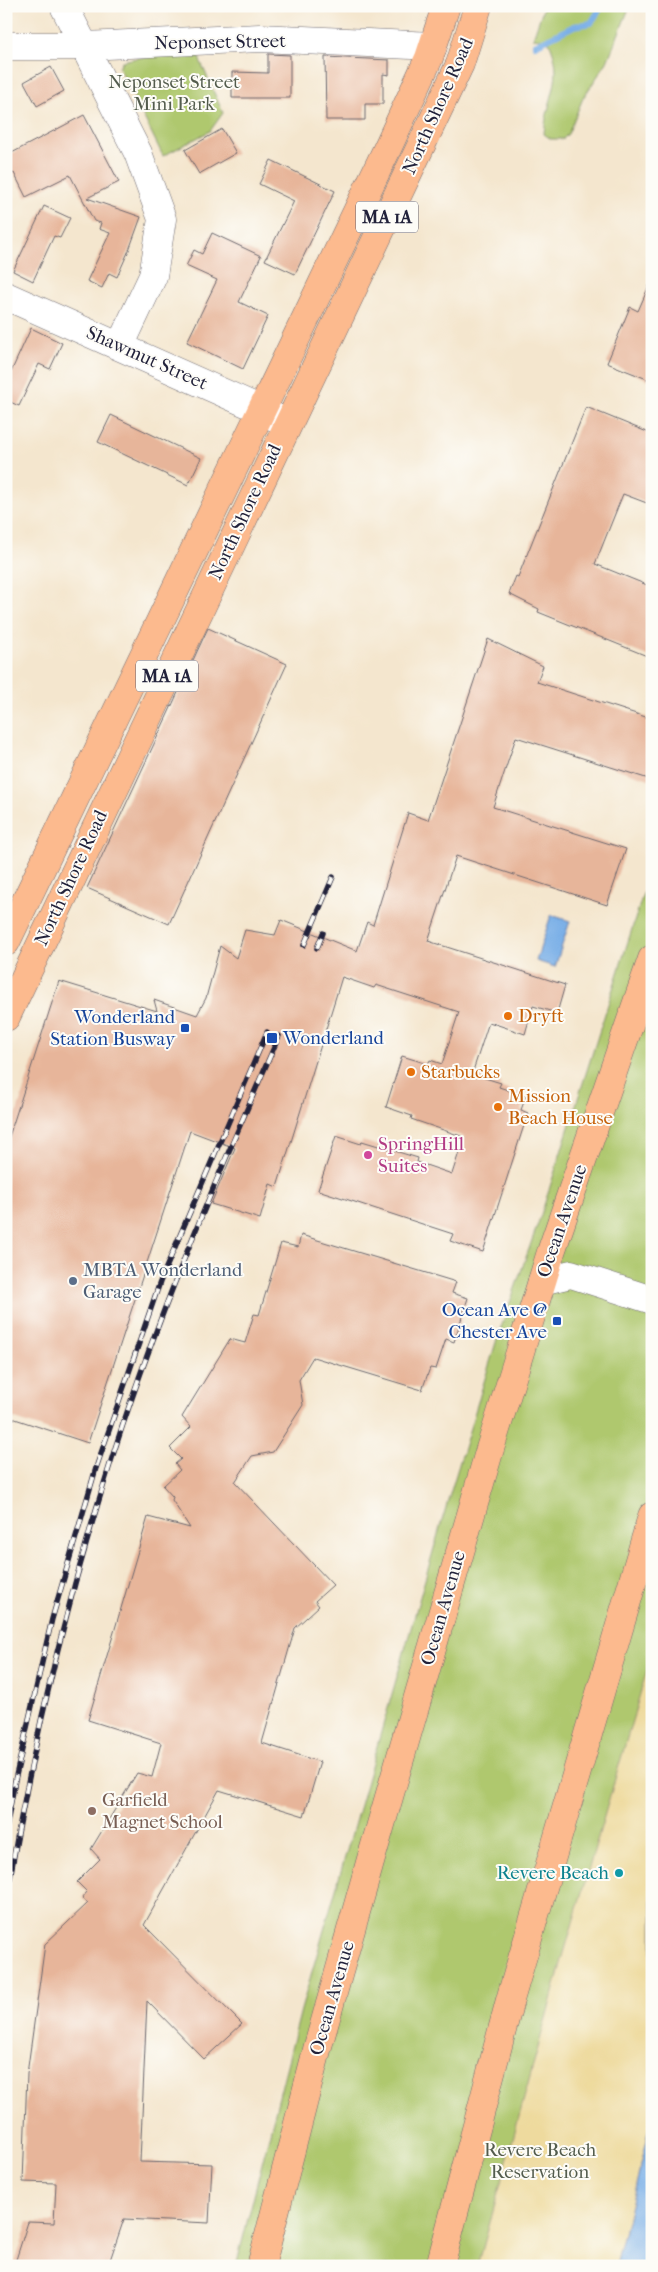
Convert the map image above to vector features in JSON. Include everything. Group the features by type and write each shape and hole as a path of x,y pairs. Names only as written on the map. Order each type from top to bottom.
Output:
{"main road":[{"name":"North Shore Road","path":"6,942 391,141 433,46 446,6"},
{"name":"North Shore Road","path":"6,1016 460,64 478,6"},
{"name":"Ocean Avenue","path":"261,2266 321,2037 390,1791 489,1452 542,1281 652,959"},
{"path":"440,2266 513,1991 652,1516"}],"street":[{"path":"64,6 138,153 162,218 153,276 120,346"},
{"name":"Neponset Street","path":"6,46 85,46 260,38 433,46"},
{"name":"Shawmut Street","path":"6,296 262,410 287,424"},
{"path":"542,1281 571,1274 652,1300"}],"green space":[{"path":"544,6 630,6 607,62 583,98 568,134 563,139 551,139 544,134 556,77 556,65 548,40 533,38"},
{"name":"Neponset Street Mini Park","path":"196,51 223,113 210,131 163,156 119,67 122,61"},
{"name":"Revere Beach Reservation","path":"652,866 652,2120 616,2266 236,2266 301,2010 441,1524 497,1339 541,1215"}],"sand":[{"name":"Revere Beach","path":"652,1653 652,2120 616,2266 478,2266 562,1960"}],"water":[{"path":"551,915 570,921 555,967 536,961"},
{"path":"652,2120 652,2266 616,2266"}],"building":[{"path":"268,54 290,55 290,98 232,98 232,72 268,73"},
{"path":"325,57 389,60 389,75 383,74 383,104 365,104 365,120 326,120"},
{"path":"51,67 64,91 37,106 24,82"},
{"path":"84,115 119,182 87,198 141,217 117,277 109,273 102,288 87,281 110,233 99,229 101,223 94,221 70,175 26,197 14,173 6,177 6,156"},
{"path":"222,129 236,153 199,174 185,150"},
{"path":"271,160 335,191 295,274 265,260 294,201 259,184"},
{"path":"44,206 70,218 60,238 54,236 33,281 13,271"},
{"path":"212,233 261,256 239,302 268,316 243,369 187,342 217,280 186,266 194,250 202,254"},
{"path":"652,279 652,381 607,363 630,307 638,311"},
{"path":"31,328 62,343 50,369 39,364 19,406 6,400 6,369 11,372"},
{"path":"586,407 652,434 652,505 623,494 595,564 652,587 652,658 538,612 539,609 509,594 516,576 518,577"},
{"path":"111,415 201,458 188,485 98,442"},
{"path":"208,628 287,664 169,924 87,888"},
{"path":"488,639 543,666 537,682 652,719 652,780 516,737 493,807 626,849 607,905 456,856 428,941 565,985 557,1013 533,1006 525,1034 489,1022 472,1074 501,1083 499,1087 526,1096 521,1110 528,1113 483,1252 450,1241 453,1234 318,1190 336,1136 361,1144 362,1141 418,1158 417,1162 452,1174 464,1137 411,1119 412,1116 386,1107 402,1056 428,1064 430,1060 442,1064 459,1012 376,985 374,988 342,977 277,1187 270,1184 260,1219 211,1204 235,1148 190,1131 88,1443 6,1416 6,1146 59,981 157,1011 154,1000 197,1015 206,998 220,946 236,958 245,930 275,935 281,920 357,951 367,922 373,925 408,813 428,820"},
{"path":"301,1235 456,1282 452,1293 468,1298 454,1342 446,1339 436,1369 430,1368 422,1390 313,1357 299,1380 303,1405 273,1452 252,1456 235,1482 333,1585 315,1601 319,1606 295,1628 262,1743 320,1762 304,1816 219,1790 144,1925 242,2024 204,2059 147,2001 140,2162 212,2164 209,2223 124,2219 108,2266 14,2266 28,2222 54,2223 56,2183 23,2182 27,2074 45,1944 88,1903 82,1898 87,1892 77,1882 100,1859 91,1849 137,1773 152,1777 161,1743 88,1720 148,1517 190,1528 172,1500 173,1497 163,1486 180,1470 175,1464 181,1459 170,1448 191,1427 182,1417 230,1339 245,1343 254,1314 259,1315 281,1243 298,1247"}],"waterway":[{"path":"535,45 574,26 591,23 602,6"}],"railway":[{"path":"304,945 333,877"},
{"path":"317,948 323,933"},
{"path":"6,1829 15,1780 52,1619 96,1468 160,1282 267,1032"},
{"path":"6,1901 15,1847 49,1686 76,1580 107,1474 144,1363 165,1308 209,1198 279,1036"}],"place":[{"name":"Dryft","path":"508,1016"},
{"name":"Wonderland Station Busway","path":"185,1028"},
{"name":"Wonderland","path":"272,1038"},
{"name":"Starbucks","path":"411,1072"},
{"name":"Mission Beach House","path":"498,1107"},
{"name":"SpringHill Suites","path":"368,1155"},
{"name":"MBTA Wonderland Garage","path":"73,1281"},
{"name":"Ocean Ave @ Chester Ave","path":"557,1321"},
{"name":"Garfield Magnet School","path":"92,1811"},
{"name":"Revere Beach","path":"619,1873"}]}
